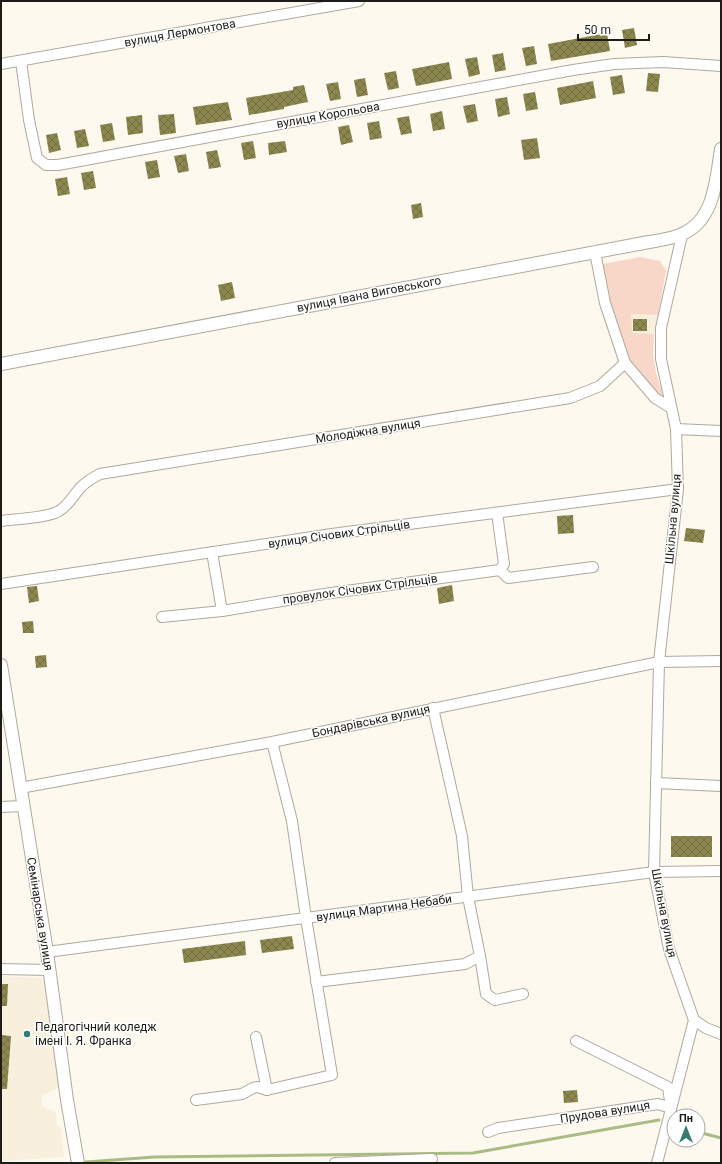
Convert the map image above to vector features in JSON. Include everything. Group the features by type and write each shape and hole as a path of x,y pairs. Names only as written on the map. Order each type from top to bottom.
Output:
{"street":[{"name":"вулиця Лермонтова","path":"1,64 358,1"},
{"name":"вулиця Корольова","path":"21,61 29,120 37,158 46,165 58,165 614,64 664,62 721,66"},
{"name":"вулиця Івана Виговського","path":"1,364 682,235 700,223 717,193 721,148"},
{"name":"Шкільна вулиця","path":"682,235 661,328 661,359 676,429 678,489 659,662 654,872 669,949 694,1020"},
{"path":"595,252 605,303 625,364 655,398 671,408"},
{"name":"Молодіжна вулиця","path":"1,521 59,512 67,505 80,488 90,479 100,474 570,398 600,386 625,364"},
{"path":"676,429 721,431"},
{"name":"вулиця Січових Стрільців","path":"1,584 340,533 678,489"},
{"path":"497,513 504,564 500,570 508,578 593,567"},
{"path":"212,552 222,611"},
{"name":"провулок Січових Стрільців","path":"162,617 222,611 324,594 500,570"},
{"name":"Бондарівська вулиця","path":"20,788 272,742 659,662 721,661"},
{"name":"Семінарська вулиця","path":"1,665 50,970 67,1100 78,1163"},
{"path":"433,708 462,836 468,897 486,994 495,1000 523,994"},
{"path":"196,1100 242,1094 258,1087 267,1090 332,1075 316,982 292,820 272,742"},
{"path":"656,783 721,786"},
{"path":"1,806 23,806"},
{"name":"вулиця Мартина Небаби","path":"47,952 654,872 721,871"},
{"path":"316,982 465,964 480,956"},
{"path":"1,969 50,970"},
{"path":"671,1108 694,1020 706,1028 721,1034"},
{"path":"256,1037 267,1090"},
{"name":"Прудова вулиця","path":"488,1132 498,1128 658,1104 671,1108 668,1087 576,1041"},
{"path":"657,1163 666,1128"},
{"path":"335,1163 432,1159"}],"shaded area":[{"path":"640,257 660,261 666,270 658,315 631,314 632,333 654,334 653,354 656,373 664,398 661,400 634,370 627,354 607,291 603,264"},
{"path":"631,314 658,315 654,334 631,333"},
{"name":"Педагогічний коледж імені І. Я. Франка","path":"1,976 41,978 46,982 60,1087 42,1096 42,1106 56,1113 57,1125 61,1128 64,1157 1,1161"}],"building":[{"path":"634,28 637,45 625,48 622,30"},
{"path":"607,33 610,51 551,61 548,44"},
{"path":"534,46 537,64 526,66 522,48"},
{"path":"503,53 506,70 495,72 492,55"},
{"path":"477,57 480,74 469,77 465,59"},
{"path":"449,62 452,79 416,86 412,69"},
{"path":"396,71 399,88 388,90 384,73"},
{"path":"648,73 660,74 658,92 646,91"},
{"path":"622,75 625,93 613,95 610,77"},
{"path":"365,78 368,95 357,97 354,80"},
{"path":"593,81 596,98 560,105 557,88"},
{"path":"338,82 341,99 330,101 326,84"},
{"path":"304,85 308,102 284,107 284,109 249,115 246,98 293,90 293,87"},
{"path":"535,92 538,109 526,111 523,94"},
{"path":"507,97 510,114 498,117 495,99"},
{"path":"228,102 232,120 196,125 193,107"},
{"path":"475,104 478,121 467,123 463,106"},
{"path":"442,111 445,129 433,131 430,114"},
{"path":"174,114 176,133 160,135 158,115"},
{"path":"142,115 143,133 128,135 126,117"},
{"path":"409,116 412,133 401,135 397,118"},
{"path":"379,121 382,138 370,140 367,123"},
{"path":"112,123 115,140 103,142 100,125"},
{"path":"349,125 353,142 341,145 338,127"},
{"path":"85,129 89,146 77,148 74,131"},
{"path":"57,133 61,150 49,153 46,135"},
{"path":"537,138 540,158 524,160 521,140"},
{"path":"253,141 256,158 244,160 241,143"},
{"path":"285,141 287,152 269,155 268,143"},
{"path":"217,150 221,167 209,169 206,152"},
{"path":"186,154 189,171 178,173 174,156"},
{"path":"157,160 160,177 148,179 145,162"},
{"path":"93,171 96,188 84,190 81,173"},
{"path":"67,177 70,194 58,196 55,179"},
{"path":"421,203 423,217 413,219 411,205"},
{"path":"232,282 235,298 221,301 218,285"},
{"path":"633,319 647,319 647,331 633,331"},
{"path":"573,515 574,533 558,534 557,516"},
{"path":"686,528 705,530 703,543 684,541"},
{"path":"452,585 454,601 439,604 437,588"},
{"path":"37,586 39,601 29,603 27,587"},
{"path":"33,621 34,633 23,633 22,622"},
{"path":"46,655 47,667 36,668 35,656"},
{"path":"671,836 712,836 712,857 671,857"},
{"path":"292,936 294,949 262,953 260,940"},
{"path":"245,941 246,955 184,963 182,949"},
{"path":"1,984 8,984 7,1006 1,1006"},
{"path":"1,1035 11,1036 7,1089 1,1089"},
{"path":"577,1090 578,1102 564,1103 563,1091"}],"waterway":[{"path":"86,1162 154,1157 473,1153 659,1120"},
{"path":"706,1134 721,1138"}],"place":[{"name":"Педагогічний коледж імені І. Я. Франка","path":"27,1034"}]}
